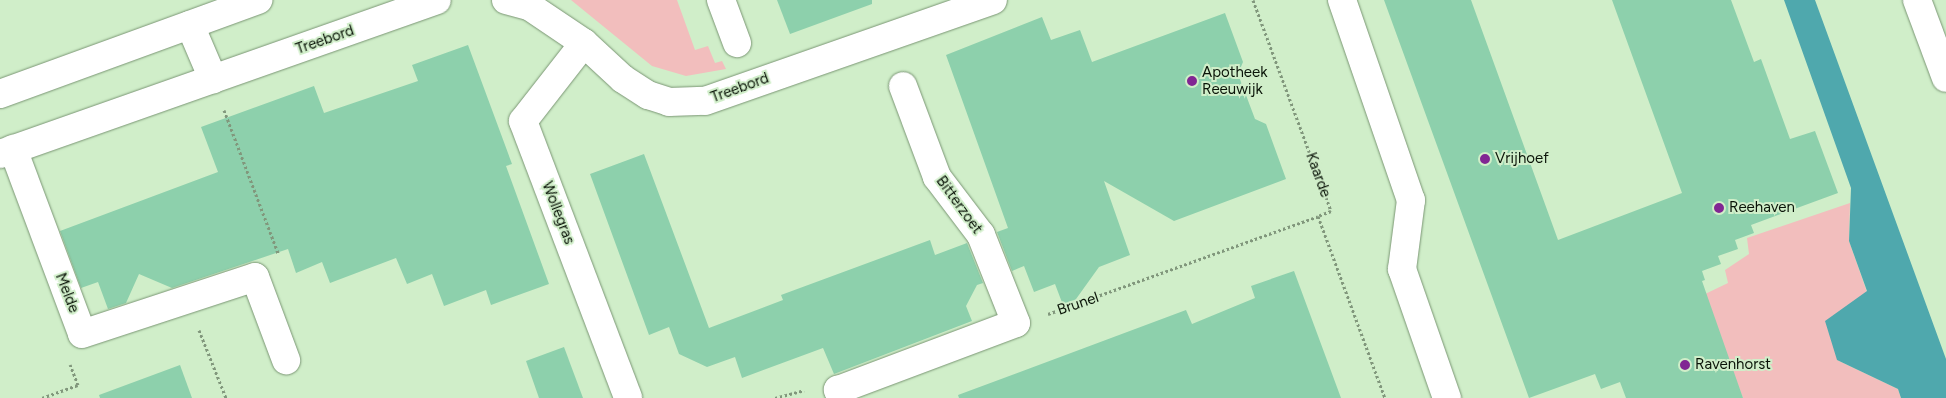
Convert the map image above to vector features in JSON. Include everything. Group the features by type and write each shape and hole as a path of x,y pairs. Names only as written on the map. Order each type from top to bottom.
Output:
{"street":[{"path":"0,94 258,0"},
{"name":"Treebord","path":"6,152 437,0"},
{"name":"Treebord","path":"506,0 529,6 584,43 648,95 669,102 704,101 993,0"},
{"path":"721,0 736,43"},
{"path":"1342,0 1411,200 1402,269 1447,398"},
{"path":"1917,0 1946,78"},
{"path":"190,25 212,79"},
{"name":"Wollegras","path":"584,43 523,121 628,398"},
{"name":"Bitterzoet","path":"903,86 937,177 981,235 1016,323"},
{"name":"Melde","path":"6,152 82,334"},
{"path":"82,334 255,277 286,360"},
{"path":"839,394 1016,323"}],"path":[{"name":"Kaarde","path":"1253,0 1331,211 1318,216 1385,398"},
{"path":"212,79 279,252 255,277"},
{"name":"Brunel","path":"1016,323 1068,308 1318,216"},
{"path":"187,299 226,398"},
{"path":"42,398 78,385 66,353 82,334"}],"shaded area":[{"path":"571,0 677,0 695,50 708,46 715,63 722,61 726,69 686,76 652,66"},
{"path":"1850,203 1849,241 1867,292 1837,360 1898,389 1901,398 1743,398 1703,295 1728,283 1725,270 1749,254 1747,238"}],"water":[{"path":"1784,0 1815,0 1946,359 1946,398 1901,398 1898,389 1837,360 1825,321 1867,291 1849,241 1851,188"}],"building":[{"path":"777,0 872,0 872,4 790,34"},
{"path":"1384,0 1471,0 1558,240 1682,193 1612,0 1731,0 1754,62 1761,59 1790,139 1815,131 1838,193 1751,225 1754,233 1735,240 1738,249 1718,256 1721,264 1702,271 1705,280 1702,281 1743,398 1626,398 1620,382 1601,389 1595,374 1529,398"},
{"path":"1225,13 1243,62 1238,74 1255,119 1266,124 1286,179 1174,221 1104,181 1130,255 1099,267 1066,313 1055,284 1034,292 1024,266 1012,271 997,232 1008,228 946,55 1042,17 1051,40 1080,30 1092,62"},
{"path":"468,45 512,164 506,166 549,284 491,305 486,290 444,306 432,274 407,284 396,258 330,283 322,262 296,273 288,249 172,288 139,274 126,303 108,309 98,282 81,288 60,231 218,172 201,127 314,86 324,113 418,81 412,65"},
{"path":"644,154 709,328 783,300 781,295 930,240 935,255 967,243 983,283 977,285 966,306 972,321 834,374 823,348 742,378 735,357 707,367 679,354 669,327 649,335 590,174"},
{"path":"1294,271 1341,398 959,398 958,395 1186,310 1192,324 1255,298 1251,286"},
{"path":"564,347 583,398 539,398 526,361"},
{"path":"180,365 192,398 100,398 99,395"}],"place":[{"name":"Apotheek Reeuwijk","path":"1192,81"},
{"name":"Vrijhoef","path":"1485,159"},
{"name":"Reehaven","path":"1719,208"},
{"name":"Ravenhorst","path":"1685,365"}]}
